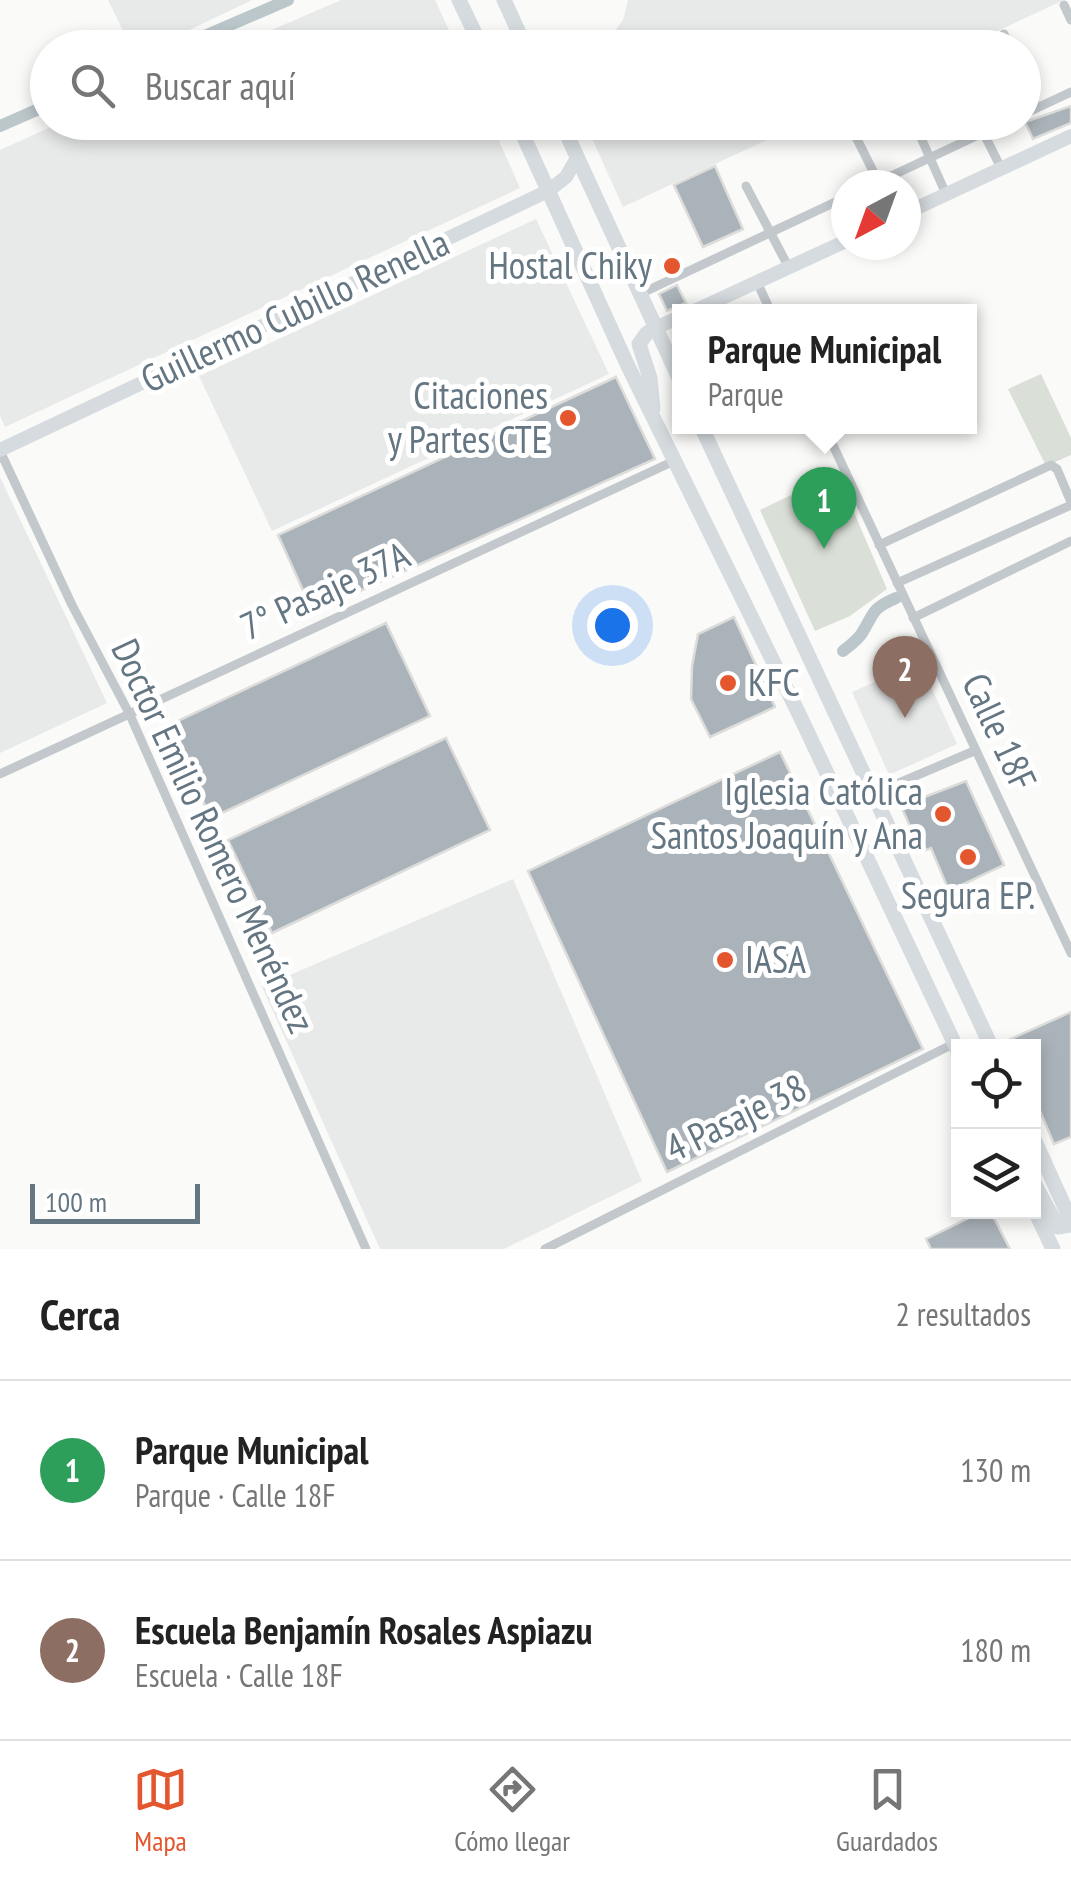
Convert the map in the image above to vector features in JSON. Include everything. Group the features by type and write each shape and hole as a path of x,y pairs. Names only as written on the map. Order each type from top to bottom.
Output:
{"main road":[{"path":"460,0 474,30"},
{"path":"504,0 518,30"},
{"path":"525,140 654,420 953,1039"},
{"path":"570,140 672,363"},
{"path":"654,420 650,378 639,344 656,328"},
{"path":"705,434 987,1039"},
{"path":"1041,1155 1071,1223 1058,1227 1041,1197"},
{"path":"1038,1219 1052,1249"}],"street":[{"path":"1064,5 1071,20"},
{"path":"1041,106 1071,92"},
{"path":"921,206 1071,136"},
{"path":"857,140 871,170"},
{"path":"922,140 946,194"},
{"path":"906,170 961,140"},
{"path":"987,140 1001,168"},
{"name":"Guillermo Cubillo Renella","path":"0,451 548,191 566,178 577,158"},
{"path":"746,186 789,268"},
{"path":"640,294 831,204"},
{"path":"709,304 831,248"},
{"path":"757,282 767,304"},
{"path":"656,328 672,320"},
{"name":"Calle 18F","path":"828,434 1071,953"},
{"name":"Doctor Emilio Romero Menéndez","path":"0,451 72,605 130,715 366,1249"},
{"name":"7° Pasaje 37A","path":"0,774 674,461"},
{"path":"879,545 1040,469 1054,466 1071,503 897,584"},
{"path":"913,618 1071,541"},
{"path":"873,794 974,751"},
{"name":"4 Pasaje 38","path":"545,1249 951,1050"}],"shaded area":[{"path":"108,0 252,0 190,30 123,30"},
{"path":"341,0 435,0 449,30 272,30"},
{"path":"628,0 1064,0 1000,30 616,30 623,20"},
{"path":"30,136 30,140 499,140 520,188 5,427 0,416 0,150"},
{"path":"593,140 767,140 623,207"},
{"path":"536,219 609,374 272,531 199,376"},
{"path":"1041,374 1071,438 1071,455 1046,466 1008,389"},
{"path":"837,473 887,589 850,616 815,631 760,510"},
{"path":"0,477 107,703 0,753"},
{"path":"920,662 957,744 889,775 852,692"},
{"path":"513,879 642,1181 504,1249 380,1249 262,987"}],"building":[{"path":"1071,106 1071,123 1041,136 1041,116"},
{"path":"715,166 743,229 703,247 674,185"},
{"path":"677,285 686,303 672,304 667,311 659,294"},
{"path":"616,377 655,459 313,612 278,535"},
{"name":"KFC","path":"734,617 775,707 710,737 691,699 698,634"},
{"path":"386,623 430,716 211,818 167,726"},
{"path":"446,738 490,830 272,933 228,840"},
{"name":"IASA","path":"780,752 923,1049 667,1172 528,871"},
{"path":"966,781 1004,865 949,891 931,848 921,852 901,806"},
{"path":"1071,1012 1071,1137 1054,1144 1041,1113 1041,1039 1011,1039"},
{"path":"967,1219 995,1219 1010,1249 931,1249 926,1239"}],"waterway":[{"path":"219,30 288,0"},
{"path":"0,126 30,113"},
{"path":"843,651 860,636 878,608 896,598"}],"place":[{"name":"Hostal Chiky","path":"672,266"},
{"name":"Citaciones y Partes CTE","path":"568,418"},
{"name":"Parque Municipal","path":"824,549"},
{"name":"KFC","path":"728,683"},
{"name":"Escuela Benjamín Rosales Aspiazu","path":"905,718"},
{"name":"Iglesia Católica Santos Joaquín y Ana","path":"943,814"},
{"name":"Segura EP.","path":"968,857"},
{"name":"IASA","path":"725,960"}]}
